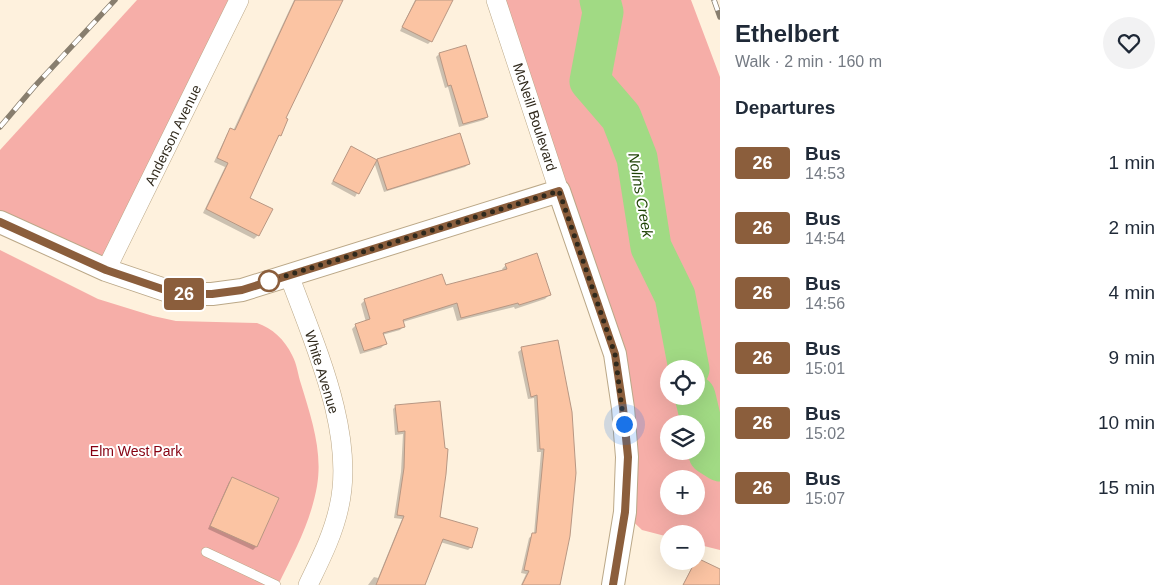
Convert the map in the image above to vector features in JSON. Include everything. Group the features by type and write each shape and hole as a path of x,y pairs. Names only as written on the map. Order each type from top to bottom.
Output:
{"street":[{"name":"Anderson Avenue","path":"106,270 239,0"},
{"name":"McNeill Boulevard","path":"496,0 615,354 628,457 625,512 613,585"},
{"path":"0,222 106,270 177,294 212,294 242,290 559,191"},
{"name":"White Avenue","path":"289,275 331,391 339,432 343,471 340,506 331,537 308,585"}],"lane":[{"path":"206,552 276,585"}],"green space":[{"path":"137,0 240,0 108,269 0,219 0,150"},
{"path":"494,0 691,0 720,77 720,550 705,546 705,525 660,525 660,535 642,530 623,512 613,354"},
{"name":"Elm West Park","path":"0,250 98,299 176,321 257,323 273,331 282,340 295,362 312,422 317,447 318,473 311,512 296,549 278,585 0,585"}],"building":[{"path":"295,0 343,0 286,118 288,119 281,136 279,135 250,198 273,209 259,236 206,209 228,163 217,158 230,128 235,130"},
{"path":"416,0 453,0 432,42 402,27"},
{"path":"466,45 488,117 463,124 451,85 448,86 439,53"},
{"path":"460,133 470,164 387,190 377,159"},
{"path":"351,146 377,160 359,194 333,181"},
{"path":"537,253 551,295 519,305 518,303 461,318 457,303 403,320 405,327 383,333 387,344 364,351 355,324 370,319 364,299 442,274 446,285 507,269 505,264"},
{"path":"558,340 572,412 576,473 570,536 560,585 522,585 529,571 524,570 532,533 536,533 544,449 540,449 537,395 531,397 521,347"},
{"path":"440,401 445,448 448,449 440,517 478,528 472,548 443,539 425,585 376,585 404,516 397,515 404,468 405,431 398,432 395,405"},
{"path":"232,477 279,498 257,547 210,526"},
{"path":"705,562 720,569 720,585 683,585 691,570 705,570"}],"waterway":[{"name":"Nolins Creek","path":"600,0 603,12 590,81 621,117 637,158 651,247 675,296 687,360"},
{"name":"Nolins Creek","path":"697,405 709,454 720,461"}],"railway":[{"path":"0,127 34,87 115,0"},
{"path":"714,0 720,17"}],"bus line":[{"name":"26","path":"0,222 106,270 177,294 212,294 242,290 559,191 615,354 623,408 628,457 625,512 613,585"}],"route":[{"path":"269,281 559,191 615,354 624,424"}]}
